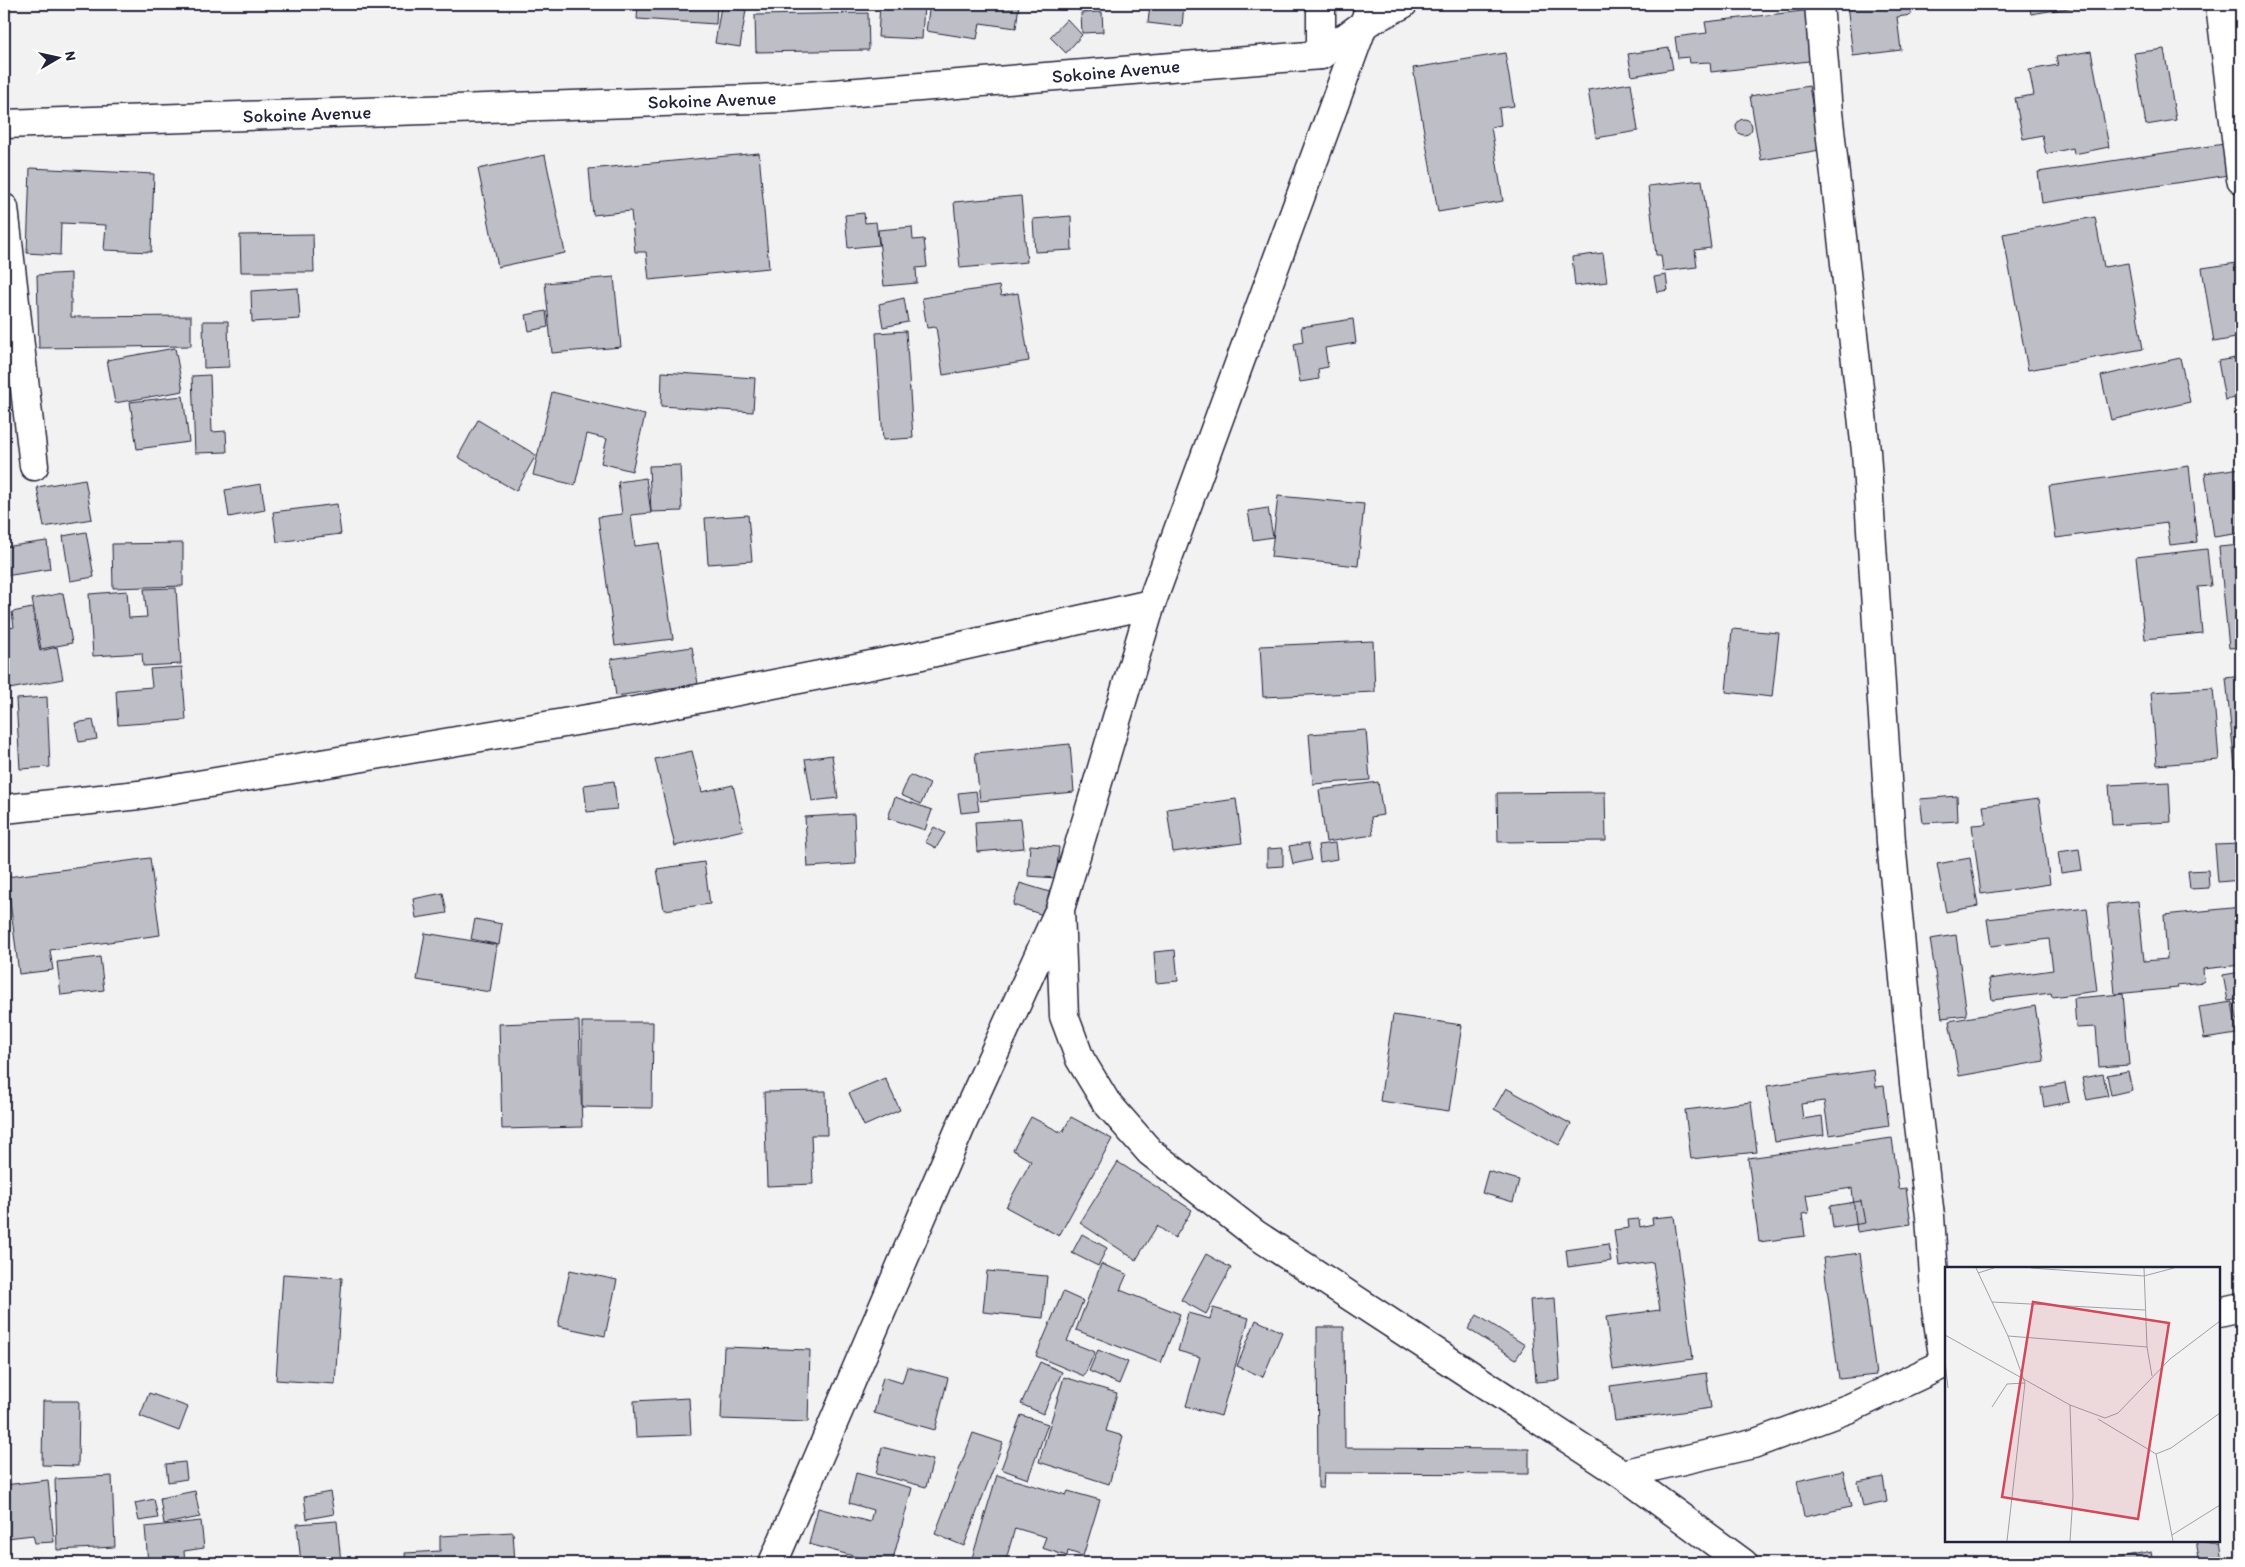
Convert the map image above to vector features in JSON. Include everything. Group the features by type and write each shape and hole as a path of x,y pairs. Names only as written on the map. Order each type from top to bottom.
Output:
{"street":[{"path":"1320,55 1321,4"},
{"path":"1320,55 1368,14 1403,4"},
{"path":"1622,1474 1753,1444 1850,1408 1945,1363 1936,1307 1930,1216 1914,1083 1891,842 1866,451 1828,112 1819,4"},
{"path":"2220,4 2241,179"},
{"path":"773,1563 961,1126 1060,909 1151,604 1368,14"},
{"name":"Sokoine Avenue","path":"4,124 782,98 1320,55"},
{"path":"4,208 34,466"},
{"path":"4,809 138,795 646,709 917,656 1151,604"},
{"path":"1060,909 1064,1016 1080,1059 1106,1102 1150,1152 1255,1234 1622,1474 1743,1563"},
{"path":"2220,1312 2241,1307"}],"building":[{"path":"638,4 717,4 716,24 637,19"},
{"path":"880,4 924,4 922,39 878,37"},
{"path":"930,4 1019,4 1016,28 980,23 977,39 926,31"},
{"path":"1058,4 1088,4 1086,12"},
{"path":"1150,4 1184,4 1182,27 1148,23"},
{"path":"1847,4 1909,4 1911,15 1897,17 1901,50 1853,56"},
{"path":"2029,4 2093,4 2031,14"},
{"path":"721,6 746,10 740,47 715,43"},
{"path":"1812,10 1818,60 1711,72 1710,62 1690,63 1689,57 1678,58 1675,37 1707,33 1705,22"},
{"path":"1102,12 1103,32 1082,33 1081,13"},
{"path":"868,13 869,50 756,52 755,15"},
{"path":"1067,19 1082,35 1066,53 1050,37"},
{"path":"1669,48 1673,69 1632,76 1628,54"},
{"path":"2164,49 2176,120 2146,125 2134,53"},
{"path":"2091,51 2109,147 2074,154 2073,148 2046,154 2042,135 2023,139 2015,98 2034,95 2029,70 2058,65 2056,57"},
{"path":"1505,53 1514,106 1499,108 1501,125 1491,127 1503,201 1438,212 1413,68"},
{"path":"1631,83 1638,131 1596,138 1588,90"},
{"path":"1809,86 1820,150 1761,160 1750,96"},
{"path":"1744,119 1750,121 1752,127 1750,133 1744,135 1738,133 1736,127 1738,121"},
{"path":"2224,144 2229,175 2042,203 2038,172"},
{"path":"759,153 769,268 649,280 646,252 635,252 631,211 593,215 589,169"},
{"path":"545,155 565,253 498,267 478,169"},
{"path":"30,168 154,174 151,252 104,250 106,225 61,223 60,255 27,253"},
{"path":"1702,180 1711,248 1695,250 1697,267 1663,271 1661,255 1656,255 1648,186"},
{"path":"1021,196 1027,262 960,268 954,202"},
{"path":"864,213 865,223 876,222 879,245 848,248 845,215"},
{"path":"1071,216 1072,250 1035,252 1033,219"},
{"path":"2095,217 2104,267 2128,263 2143,349 2028,370 2003,234"},
{"path":"912,227 913,240 924,239 927,267 916,268 917,283 884,286 878,230"},
{"path":"313,234 314,272 241,272 240,235"},
{"path":"1603,253 1607,282 1575,286 1572,257"},
{"path":"2237,263 2241,287 2241,337 2214,342 2202,268"},
{"path":"71,273 71,317 191,316 191,346 39,348 37,275"},
{"path":"1666,275 1668,290 1657,292 1654,277"},
{"path":"614,277 621,347 552,353 545,283"},
{"path":"999,286 1001,296 1018,293 1029,361 943,375 936,327 927,328 922,298"},
{"path":"298,288 300,319 252,322 251,291"},
{"path":"904,298 908,322 883,327 879,304"},
{"path":"546,311 548,327 529,331 526,315"},
{"path":"1353,319 1356,343 1325,348 1328,367 1318,369 1319,379 1300,382 1294,344 1303,342 1301,327"},
{"path":"203,321 228,321 229,367 204,368"},
{"path":"906,331 913,438 883,440 876,333"},
{"path":"175,348 183,391 115,403 107,360"},
{"path":"2241,357 2241,397 2225,400 2218,361"},
{"path":"2180,358 2190,402 2111,420 2101,376"},
{"path":"662,372 755,378 753,412 661,406"},
{"path":"210,375 212,432 226,431 227,452 195,453 192,376"},
{"path":"552,392 645,415 632,471 601,463 607,439 587,434 575,485 533,475"},
{"path":"183,396 189,442 137,449 130,402"},
{"path":"478,420 536,455 516,491 458,457"},
{"path":"680,465 682,511 651,512 649,466"},
{"path":"2189,466 2197,542 2170,545 2167,523 2056,538 2049,486"},
{"path":"2241,468 2241,533 2214,537 2205,473"},
{"path":"646,478 651,513 631,515 635,546 659,543 673,639 615,646 598,517 622,514 618,482"},
{"path":"85,479 92,519 44,527 37,487"},
{"path":"261,484 265,510 229,517 225,490"},
{"path":"1278,496 1364,504 1358,566 1271,557"},
{"path":"337,504 341,534 277,542 273,512"},
{"path":"1268,508 1273,537 1253,540 1248,511"},
{"path":"748,515 752,561 708,564 705,518"},
{"path":"86,532 94,577 70,581 63,536"},
{"path":"47,541 50,569 5,576 4,547"},
{"path":"183,543 183,586 113,588 112,544"},
{"path":"2241,545 2241,647 2229,648 2219,547"},
{"path":"2207,549 2211,586 2198,587 2202,633 2145,639 2136,557"},
{"path":"176,588 181,664 143,666 142,653 93,656 89,594 127,591 129,618 147,617 144,589"},
{"path":"63,593 72,643 41,649 32,599"},
{"path":"32,608 40,651 57,647 63,679 4,690 4,629 14,627 12,612"},
{"path":"1732,629 1779,633 1772,697 1726,692"},
{"path":"1373,641 1375,692 1263,697 1260,646"},
{"path":"692,647 698,684 616,696 611,659"},
{"path":"182,667 186,720 118,725 116,690 152,687 150,669"},
{"path":"2241,676 2241,768 2235,768 2226,678"},
{"path":"2213,688 2219,760 2157,765 2151,692"},
{"path":"47,697 50,767 20,769 16,699"},
{"path":"93,720 97,739 79,742 75,723"},
{"path":"1366,730 1370,780 1313,784 1309,734"},
{"path":"1070,744 1074,792 980,801 975,753"},
{"path":"692,751 702,792 733,785 743,830 675,846 655,759"},
{"path":"832,755 838,798 812,801 805,759"},
{"path":"910,775 930,784 921,804 901,795"},
{"path":"614,781 617,809 587,812 584,785"},
{"path":"1378,782 1383,815 1371,817 1373,835 1326,842 1319,790"},
{"path":"2169,782 2171,822 2112,825 2109,785"},
{"path":"976,791 979,811 961,813 958,793"},
{"path":"1605,792 1606,841 1498,842 1497,793"},
{"path":"1957,796 1958,821 1923,823 1920,799"},
{"path":"895,797 932,810 925,830 888,818"},
{"path":"1236,799 1242,843 1173,852 1167,809"},
{"path":"2039,799 2050,884 1981,894 1972,825 1986,824 1983,806"},
{"path":"854,814 856,864 808,867 805,817"},
{"path":"1021,819 1024,848 977,852 975,822"},
{"path":"934,827 945,833 936,848 925,842"},
{"path":"1308,843 1312,860 1293,864 1289,846"},
{"path":"1335,843 1337,859 1320,862 1318,845"},
{"path":"2241,844 2241,880 2218,882 2215,845"},
{"path":"1030,845 1059,847 1056,878 1028,876"},
{"path":"1283,848 1283,866 1267,867 1267,849"},
{"path":"2079,849 2082,870 2061,873 2058,852"},
{"path":"150,858 160,935 50,950 53,970 19,974 7,877"},
{"path":"1970,858 1978,906 1946,912 1937,864"},
{"path":"704,862 710,904 664,910 657,869"},
{"path":"2208,870 2209,888 2190,889 2188,871"},
{"path":"1020,883 1053,893 1046,916 1013,905"},
{"path":"443,893 447,913 416,918 413,899"},
{"path":"2138,901 2144,961 2167,959 2164,915 2241,907 2241,965 2203,969 2204,982 2177,985 2178,988 2115,994 2107,904"},
{"path":"2087,908 2097,991 2052,997 2051,993 1992,1000 1989,979 2053,970 2049,939 1991,946 1987,919"},
{"path":"475,919 502,924 499,945 471,939"},
{"path":"425,933 497,945 490,992 417,980"},
{"path":"1956,935 1967,1015 1942,1018 1930,939"},
{"path":"1175,950 1178,981 1156,983 1154,952"},
{"path":"100,957 104,990 61,995 57,962"},
{"path":"2241,972 2241,999 2228,1001 2223,975"},
{"path":"2123,994 2129,1065 2099,1067 2096,1027 2076,1028 2074,998"},
{"path":"2232,1002 2237,1034 2204,1039 2199,1007"},
{"path":"2241,1003 2241,1040 2234,1004"},
{"path":"2035,1006 2044,1061 1959,1076 1949,1021"},
{"path":"1393,1015 1462,1025 1449,1111 1380,1101"},
{"path":"579,1021 582,1127 502,1129 499,1024"},
{"path":"582,1022 653,1022 652,1108 582,1107"},
{"path":"1874,1070 1876,1087 1884,1086 1889,1126 1829,1135 1824,1101 1801,1104 1803,1119 1822,1116 1824,1135 1775,1142 1767,1086"},
{"path":"2128,1071 2132,1090 2111,1095 2107,1075"},
{"path":"2103,1074 2108,1096 2087,1100 2082,1078"},
{"path":"885,1078 900,1110 864,1126 849,1093"},
{"path":"2065,1083 2069,1102 2044,1107 2041,1088"},
{"path":"1506,1088 1571,1124 1559,1145 1494,1109"},
{"path":"826,1091 827,1135 811,1135 813,1184 767,1186 764,1092"},
{"path":"1751,1102 1757,1152 1691,1159 1685,1110"},
{"path":"1031,1117 1062,1133 1071,1117 1112,1139 1059,1236 1006,1207 1031,1161 1013,1150"},
{"path":"1892,1138 1899,1189 1906,1188 1911,1224 1857,1232 1852,1188 1806,1195 1809,1213 1802,1214 1805,1236 1759,1242 1748,1158"},
{"path":"1118,1162 1192,1210 1175,1238 1157,1226 1136,1260 1080,1223"},
{"path":"1488,1171 1519,1180 1513,1202 1482,1193"},
{"path":"1861,1201 1865,1223 1833,1228 1830,1206"},
{"path":"1674,1216 1693,1359 1613,1370 1606,1317 1660,1310 1653,1262 1619,1267 1614,1230 1629,1228 1628,1220 1639,1219 1640,1227 1653,1224 1652,1218"},
{"path":"1082,1234 1107,1248 1098,1266 1072,1253"},
{"path":"1608,1244 1611,1261 1568,1267 1566,1250"},
{"path":"1860,1253 1876,1375 1839,1379 1823,1258"},
{"path":"1206,1254 1231,1268 1206,1314 1181,1300"},
{"path":"1101,1264 1127,1274 1120,1290 1180,1314 1161,1363 1076,1330"},
{"path":"570,1270 617,1280 605,1336 558,1326"},
{"path":"987,1271 1047,1276 1043,1318 983,1312"},
{"path":"283,1274 342,1278 335,1384 276,1380"},
{"path":"1063,1292 1083,1301 1067,1341 1095,1352 1084,1376 1036,1356"},
{"path":"1555,1298 1560,1380 1536,1382 1530,1300"},
{"path":"1213,1308 1249,1318 1221,1416 1186,1406 1200,1357 1178,1351 1188,1313 1210,1319"},
{"path":"1477,1315 1525,1345 1516,1359 1468,1329"},
{"path":"1256,1320 1282,1332 1263,1377 1237,1366"},
{"path":"1317,1327 1344,1327 1345,1448 1529,1449 1529,1474 1324,1473 1323,1488 1318,1488"},
{"path":"724,1347 810,1350 808,1422 721,1419"},
{"path":"1098,1350 1128,1362 1119,1384 1089,1371"},
{"path":"1040,1362 1062,1372 1043,1414 1021,1404"},
{"path":"907,1367 948,1378 935,1430 874,1413 883,1377 902,1383"},
{"path":"1706,1373 1711,1408 1615,1421 1610,1386"},
{"path":"1064,1377 1117,1393 1106,1431 1123,1436 1109,1484 1039,1462"},
{"path":"149,1393 188,1407 179,1431 140,1416"},
{"path":"689,1398 691,1435 636,1437 634,1401"},
{"path":"43,1401 79,1401 78,1466 42,1465"},
{"path":"1021,1415 1048,1424 1028,1479 1001,1469"},
{"path":"973,1433 1003,1443 964,1546 935,1534"},
{"path":"882,1447 933,1460 926,1487 876,1474"},
{"path":"185,1462 187,1479 168,1482 166,1464"},
{"path":"1843,1471 1851,1507 1804,1517 1797,1481"},
{"path":"856,1473 912,1488 892,1563 879,1563 809,1544 818,1508 870,1522 873,1510 849,1503"},
{"path":"997,1475 1066,1495 1068,1491 1100,1500 1083,1556 1068,1551 1067,1556 1042,1548 1046,1537 1015,1528 1005,1563 989,1563 972,1558"},
{"path":"112,1476 115,1547 57,1550 55,1479"},
{"path":"1883,1477 1887,1502 1863,1507 1858,1482"},
{"path":"48,1480 54,1542 35,1543 33,1535 7,1538 4,1485"},
{"path":"195,1491 200,1517 164,1524 160,1498"},
{"path":"330,1492 334,1514 307,1519 304,1497"},
{"path":"154,1499 158,1518 139,1521 135,1503"},
{"path":"201,1521 204,1548 184,1551 185,1563 148,1563 145,1527"},
{"path":"337,1521 341,1563 301,1563 297,1524"},
{"path":"4,1524 7,1549 4,1549"},
{"path":"513,1532 515,1563 406,1563 405,1553 440,1551 440,1536"},
{"path":"2196,1542 2219,1542 2222,1563 2200,1563"},
{"path":"2152,1552 2154,1563 2106,1563 2105,1561"}]}
